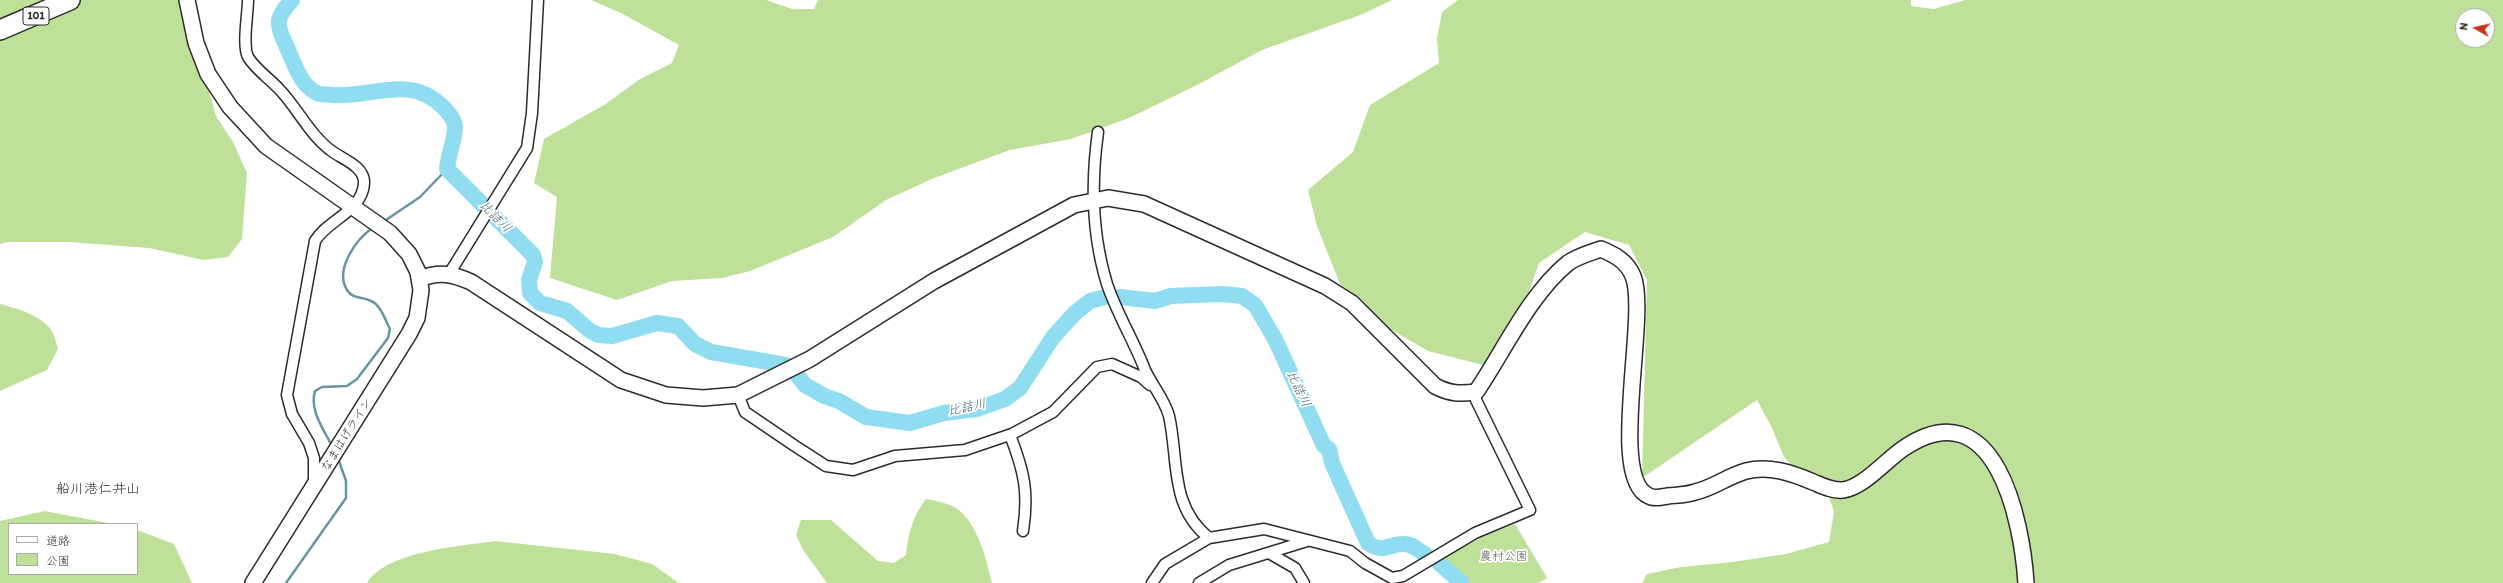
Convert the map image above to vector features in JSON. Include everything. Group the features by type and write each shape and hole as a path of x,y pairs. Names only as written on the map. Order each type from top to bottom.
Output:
{"highway":[{"name":"101","path":"0,30 70,0"}],"street":[{"path":"187,0 196,43 208,74 230,107 266,146 316,180 352,208 390,233 401,243 416,266 420,279 431,274 450,274 471,282 621,380 666,394 703,398 738,395 810,359 941,277 1074,205 1108,198 1144,204 1325,286 1352,303 1436,386 1447,393 1476,392"},
{"path":"248,0 246,43 248,56 280,90 318,138 331,151 353,164 363,176 364,183 362,192 352,208 328,226 315,241 287,395 292,414 310,443 314,458 314,487"},
{"path":"450,274 527,148 532,113 538,0"},
{"path":"1098,132 1094,201 1098,246 1107,285 1156,391 1169,414 1183,507 1200,531 1208,538"},
{"path":"1152,583 1165,564 1208,538 1264,528 1307,541 1350,551 1365,563 1392,578 1404,580 1476,533 1530,510 1476,400 1476,392 1522,318 1552,279 1579,256 1601,249 1621,258 1633,275 1637,294 1631,377 1630,461 1639,488 1647,496 1654,498 1696,492 1746,471 1778,468 1826,488 1843,490 1853,488 1904,448 1923,438 1942,433 1962,435 1975,442 1991,455 2002,474 2014,506 2025,561 2026,583"},
{"name":"なまはげライン","path":"253,583 409,334 420,302 420,279"},
{"path":"738,395 745,412 826,466 853,470 895,456 965,450 1010,435 1053,412 1097,367 1112,364 1141,377 1156,391"},
{"path":"1010,435 1022,466 1027,502 1023,531"},
{"path":"1199,583 1229,565 1307,541"},
{"path":"1269,553 1295,568 1304,583"}],"green space":[{"path":"0,0 184,0 216,116 233,142 247,173 242,239 228,257 204,260 149,248 69,242 8,242 0,244"},
{"path":"591,0 766,0 792,9 814,9 818,0 1392,0 1363,14 1262,50 1199,84 1129,118 1071,139 1010,150 934,178 886,200 833,237 750,271 722,278 672,281 617,300 550,278 557,197 534,183 544,139 604,105 640,79 672,63 679,45 621,13"},
{"path":"1458,0 1911,0 1911,6 1934,9 1965,0 2503,0 2503,583 1642,583 1647,574 1681,567 1733,562 1786,554 1829,542 1834,512 1826,488 1800,475 1784,457 1772,428 1757,400 1642,478 1647,280 1629,245 1585,232 1539,263 1516,330 1497,359 1483,365 1428,351 1387,327 1360,298 1340,284 1317,226 1308,190 1353,152 1370,105 1439,63 1437,38 1442,12"},
{"path":"0,304 29,313 42,321 52,331 58,349 47,370 0,391"},
{"path":"926,499 953,506 964,515 980,542 992,583 827,583 803,550 796,535 801,520 831,520 878,561 894,563 906,555 908,540 914,518"},
{"path":"45,511 108,523 8,523 8,575 138,575 138,530 174,544 192,583 0,583 0,521"},
{"name":"農村公園","path":"1515,524 1547,578 1538,583 1464,583 1458,573 1441,559 1482,537"},
{"path":"495,541 615,554 652,564 679,583 367,583 377,572 390,564 407,557 445,548"}],"waterway":[{"name":"比詰川","path":"292,0 283,11 279,20 280,30 297,71 311,89 319,94 332,95 347,95 403,89 417,91 429,96 442,106 448,113 454,121 455,127 447,169 533,255 535,262 529,280 530,293 540,303 567,311 589,330 598,335 612,336 657,323 678,326 695,344 711,352 786,365"},
{"path":"383,222 420,197 447,169"},
{"path":"332,446 318,420 314,405 315,391 322,387 347,386 357,379 388,338 390,329 377,306 368,300 355,297 349,293 344,282 343,273 349,255 367,232 374,227"},
{"name":"比詰川","path":"1120,297 1155,301 1171,296 1222,294 1242,296 1255,305 1275,339 1324,446 1329,449 1332,463 1368,543 1378,548 1386,548 1397,544 1406,544 1425,554"},
{"name":"比詰川","path":"794,371 805,385 824,396 839,401 866,417 910,423 944,413 977,409 1005,399 1020,388 1053,337 1075,313 1090,301 1109,296"},
{"path":"286,583 346,498 346,481 338,458"},
{"name":"比詰川","path":"1439,563 1462,583"}],"district":[{"name":"船川港仁井山","path":"98,489"}]}
